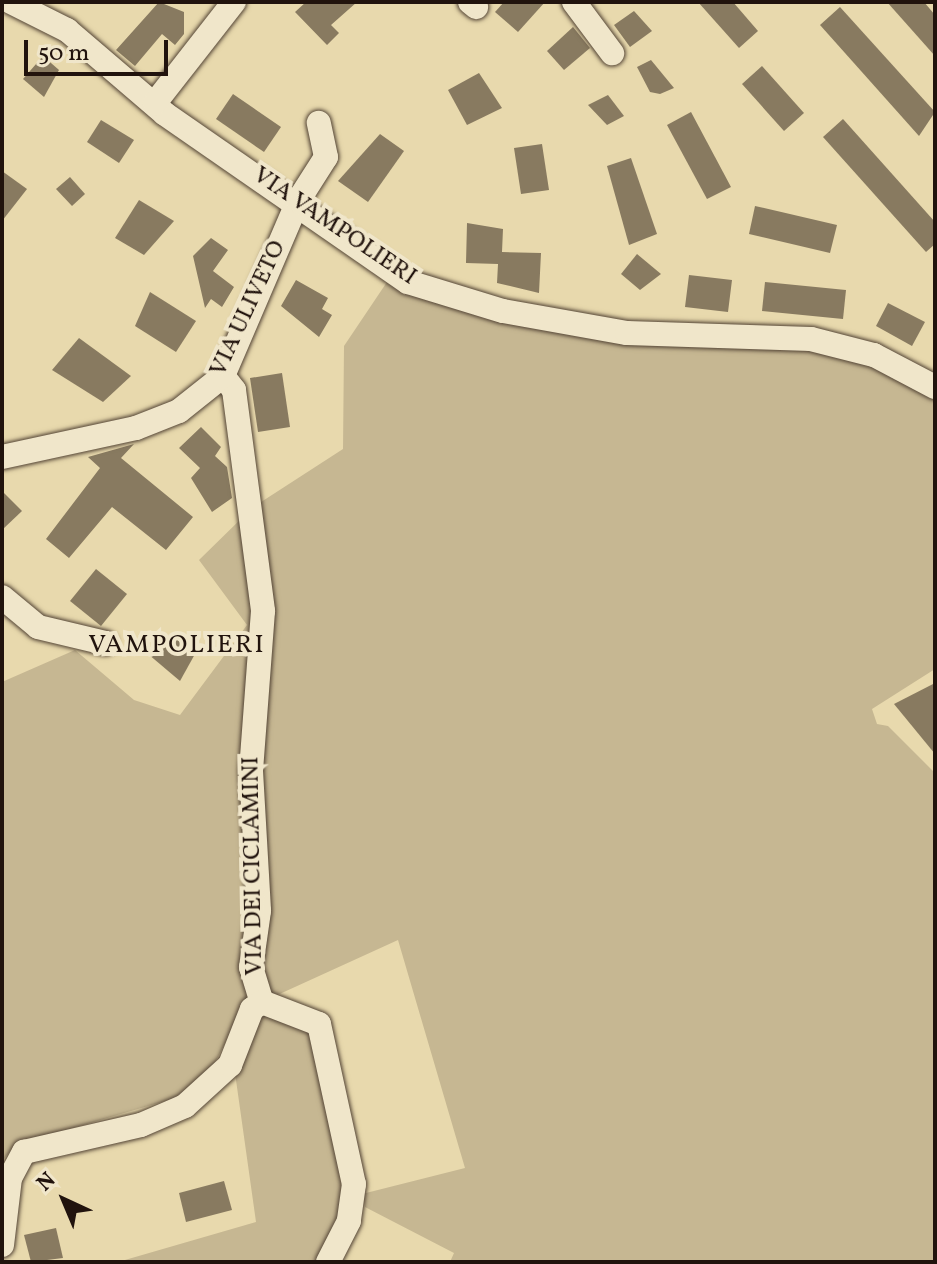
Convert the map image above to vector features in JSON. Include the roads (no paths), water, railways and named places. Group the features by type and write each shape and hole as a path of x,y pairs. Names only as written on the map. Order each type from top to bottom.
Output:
{"street":[{"name":"VIA VAMPOLIERI","path":"11,2 67,30 155,103 298,201 408,282 444,295 627,333 811,339 874,355 935,387"},
{"path":"155,103 234,2"},
{"path":"574,2 612,53"},
{"name":"VIA ULIVETO","path":"2,457 136,428 179,411 223,376 298,201 326,157 319,123"},
{"name":"VIA DEI CICLAMINI","path":"223,376 234,390 263,611 251,771 259,911 251,967 262,1002 319,1024 354,1184 349,1221 328,1262"},
{"path":"2,597 38,627 105,643"},
{"path":"2,1245 10,1178 24,1152 141,1125 185,1106 230,1065 252,1009 262,1002"}],"district":[{"name":"VAMPOLIERI","path":"177,646"}]}
